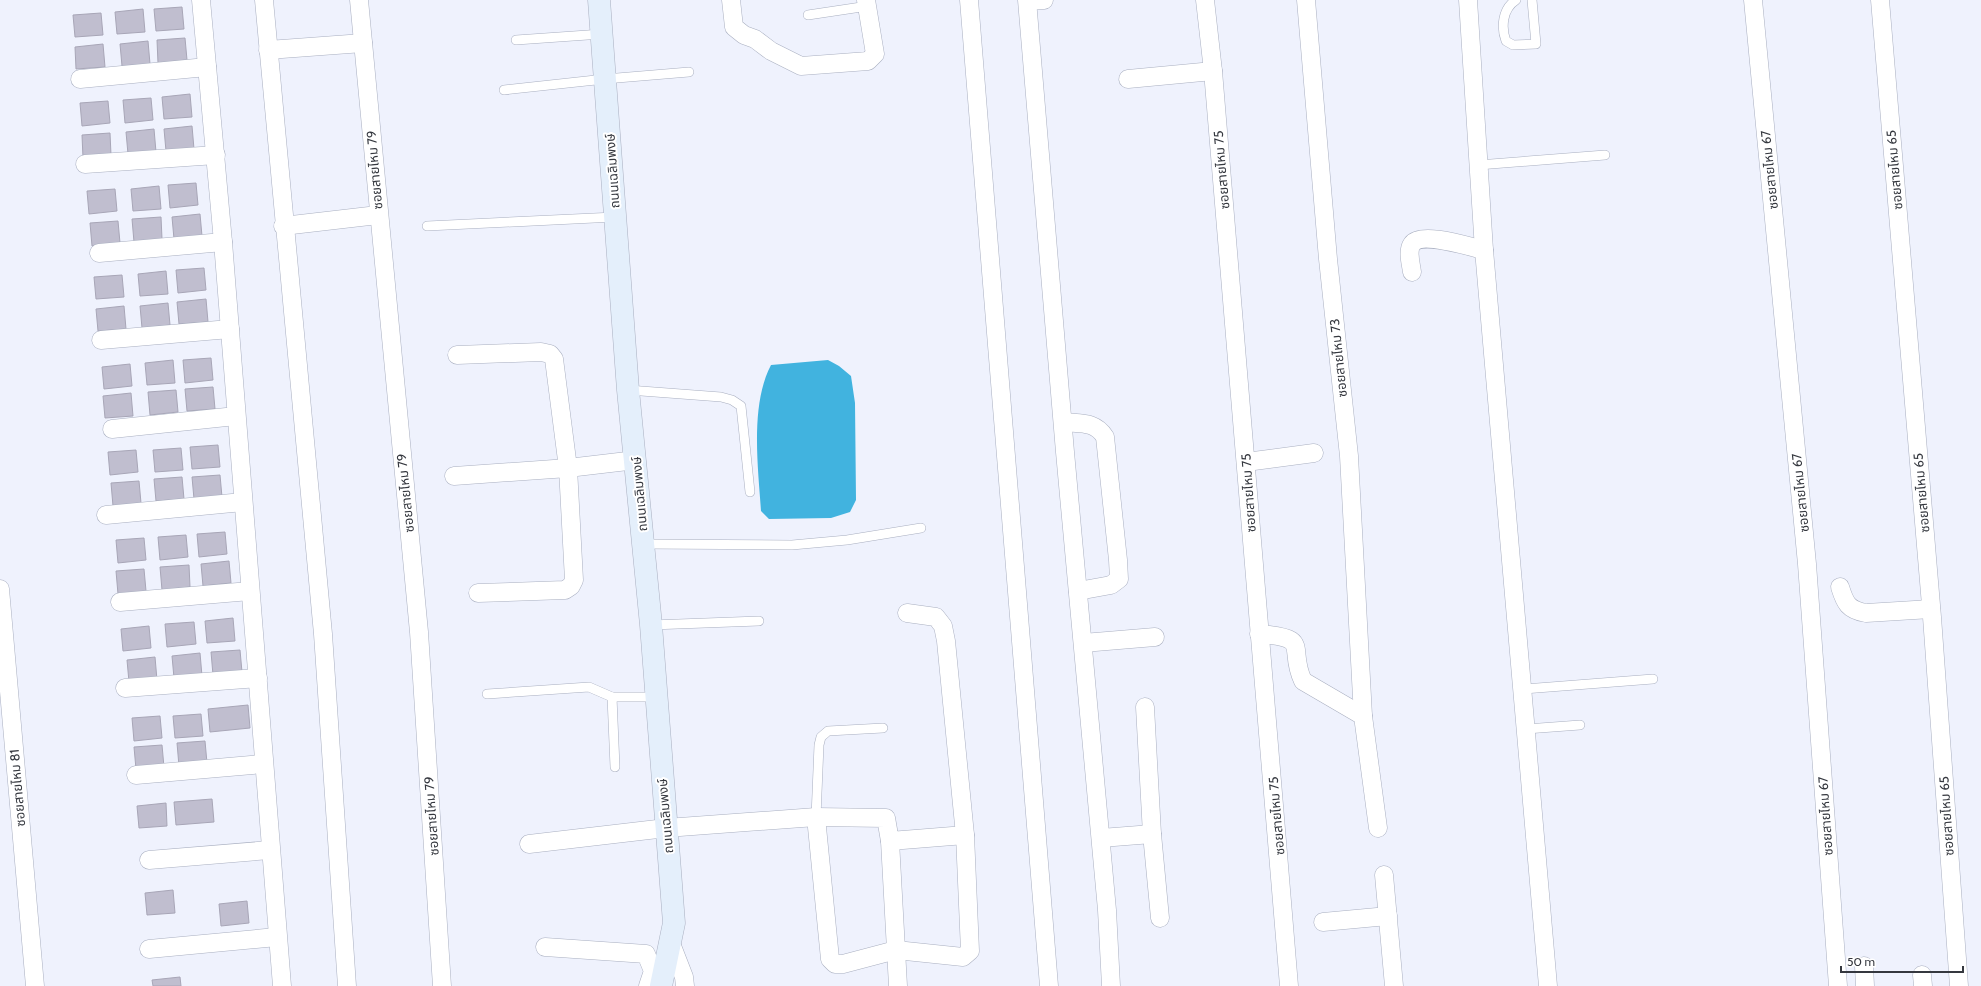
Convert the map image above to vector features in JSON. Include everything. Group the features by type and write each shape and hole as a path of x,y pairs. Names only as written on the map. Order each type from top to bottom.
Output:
{"main road":[{"name":"ถนนเฉลิมพงษ์","path":"599,0 628,390 651,625 672,932 654,981"}],"street":[{"path":"201,0 216,155 258,678 263,764 282,986"},
{"path":"264,0 283,226 323,634 346,986"},
{"name":"ซอยสายไหม 79","path":"359,0 378,215 419,632 442,986"},
{"path":"731,0 734,27 744,35 755,39 771,52 801,66 868,61 875,54 867,3"},
{"path":"969,0 1049,986"},
{"path":"1033,0 1030,39 1101,838 1111,986"},
{"name":"ซอยสายไหม 75","path":"1205,0 1213,71 1246,462 1280,867 1288,986"},
{"name":"ซอยสายไหม 73","path":"1306,0 1328,259 1349,456 1363,716 1378,828"},
{"path":"1468,0 1484,250 1548,986"},
{"name":"ซอยสายไหม 67","path":"1753,0 1807,564 1838,986"},
{"name":"ซอยสายไหม 65","path":"1880,0 1931,609 1959,986"},
{"path":"268,50 363,43"},
{"path":"80,78 207,67"},
{"path":"1128,79 1213,71"},
{"path":"85,164 216,155"},
{"path":"283,226 378,215"},
{"path":"1412,272 1410,251 1412,244 1419,238 1430,238 1484,250"},
{"path":"99,254 223,242"},
{"path":"101,340 230,329"},
{"path":"456,355 541,352 550,354 554,359 568,468 574,580 571,586 565,590 478,593"},
{"path":"112,428 236,416"},
{"path":"1063,422 1094,425 1105,437 1118,560 1119,579 1111,585 1078,591"},
{"path":"1246,462 1314,453"},
{"path":"454,476 568,468 636,460"},
{"path":"106,515 243,502"},
{"path":"1840,587 1845,602 1856,611 1866,613 1931,609"},
{"name":"ซอยสายไหม 81","path":"0,589 35,986"},
{"path":"120,602 250,590"},
{"path":"816,817 830,959 835,964 843,964 896,950 963,957 970,950 965,835 943,626 936,617 907,613"},
{"path":"1260,634 1283,636 1292,641 1297,648 1299,674 1303,681 1363,716"},
{"path":"1083,642 1155,637"},
{"path":"126,688 258,678"},
{"path":"1145,707 1152,834 1160,918"},
{"path":"136,775 263,764"},
{"path":"529,844 666,828 816,817 886,818 890,841 898,986"},
{"path":"1101,838 1152,834"},
{"path":"890,841 965,835"},
{"path":"149,860 270,850"},
{"path":"1384,875 1394,986"},
{"path":"1323,922 1388,916"},
{"path":"672,932 684,977 684,986"},
{"path":"149,949 277,937"},
{"path":"545,947 646,954 654,981"},
{"path":"1864,966 1866,986"}],"lane":[{"path":"1516,0 1504,14 1502,31 1506,41 1513,45 1536,44 1532,0"},
{"path":"808,14 867,3"},
{"path":"516,40 602,34"},
{"path":"504,90 689,72"},
{"path":"1478,164 1605,155"},
{"path":"427,226 615,217"},
{"path":"628,390 721,397 732,400 740,406 750,492"},
{"path":"643,544 792,545 847,540 921,528"},
{"path":"651,625 759,621"},
{"path":"1523,689 1653,680"},
{"path":"487,694 589,687 612,697 655,697"},
{"path":"612,697 615,767"},
{"path":"1526,729 1580,725"},
{"path":"816,817 819,744 821,737 828,731 884,728"}],"water":[{"path":"828,360 839,366 851,376 855,403 856,500 850,512 831,518 769,519 761,511 757,456 758,417 764,381 771,365"}],"building":[{"path":"182,7 184,29 156,31 154,9"},
{"path":"143,9 145,32 117,34 115,12"},
{"path":"101,13 103,35 75,37 73,15"},
{"path":"185,38 187,60 158,63 157,40"},
{"path":"148,41 150,64 122,66 120,44"},
{"path":"103,44 105,67 76,69 75,47"},
{"path":"190,94 192,117 164,119 162,97"},
{"path":"151,98 153,120 125,123 123,100"},
{"path":"108,101 110,123 82,126 80,103"},
{"path":"192,126 194,149 166,151 164,129"},
{"path":"154,129 156,152 128,154 126,132"},
{"path":"110,133 111,155 83,158 82,135"},
{"path":"196,183 198,205 170,208 168,185"},
{"path":"159,186 161,209 133,211 131,189"},
{"path":"115,189 117,211 89,214 87,191"},
{"path":"200,214 202,236 174,239 172,217"},
{"path":"161,217 162,239 134,242 132,219"},
{"path":"118,221 120,243 92,246 90,223"},
{"path":"204,268 206,290 178,293 176,270"},
{"path":"166,271 168,294 140,296 138,274"},
{"path":"122,275 124,297 96,299 94,277"},
{"path":"206,299 208,322 179,324 177,302"},
{"path":"168,303 170,325 142,328 140,306"},
{"path":"124,306 126,329 98,331 96,309"},
{"path":"211,358 213,380 185,383 183,360"},
{"path":"173,360 175,383 147,385 145,363"},
{"path":"130,364 132,386 104,389 102,367"},
{"path":"213,387 215,409 187,411 185,389"},
{"path":"176,390 178,412 150,415 148,392"},
{"path":"131,393 133,416 105,418 103,396"},
{"path":"218,445 220,467 192,469 190,447"},
{"path":"181,448 183,470 155,472 153,450"},
{"path":"136,450 138,472 110,475 108,452"},
{"path":"220,475 222,497 194,499 192,477"},
{"path":"182,477 184,499 156,501 154,479"},
{"path":"139,481 141,503 113,506 111,483"},
{"path":"225,532 227,554 199,557 197,534"},
{"path":"186,535 188,557 160,560 158,537"},
{"path":"144,538 146,560 118,563 116,540"},
{"path":"229,561 231,583 203,586 201,564"},
{"path":"189,565 190,587 162,590 160,567"},
{"path":"144,569 146,591 118,594 116,571"},
{"path":"233,618 235,641 207,643 205,621"},
{"path":"194,622 196,644 167,647 165,624"},
{"path":"149,626 151,648 123,651 121,629"},
{"path":"240,650 242,672 213,675 211,652"},
{"path":"200,653 202,676 174,678 172,656"},
{"path":"155,657 157,680 129,682 127,660"},
{"path":"248,705 250,728 210,732 208,709"},
{"path":"201,714 203,736 175,738 173,716"},
{"path":"160,716 162,738 134,741 132,718"},
{"path":"205,741 207,763 179,766 177,743"},
{"path":"162,745 164,767 136,769 134,747"},
{"path":"212,799 214,822 176,825 174,802"},
{"path":"166,803 167,826 139,828 137,806"},
{"path":"173,890 175,913 147,915 145,893"},
{"path":"247,901 249,923 221,926 219,904"},
{"path":"180,977 181,986 153,986 152,980"}]}
